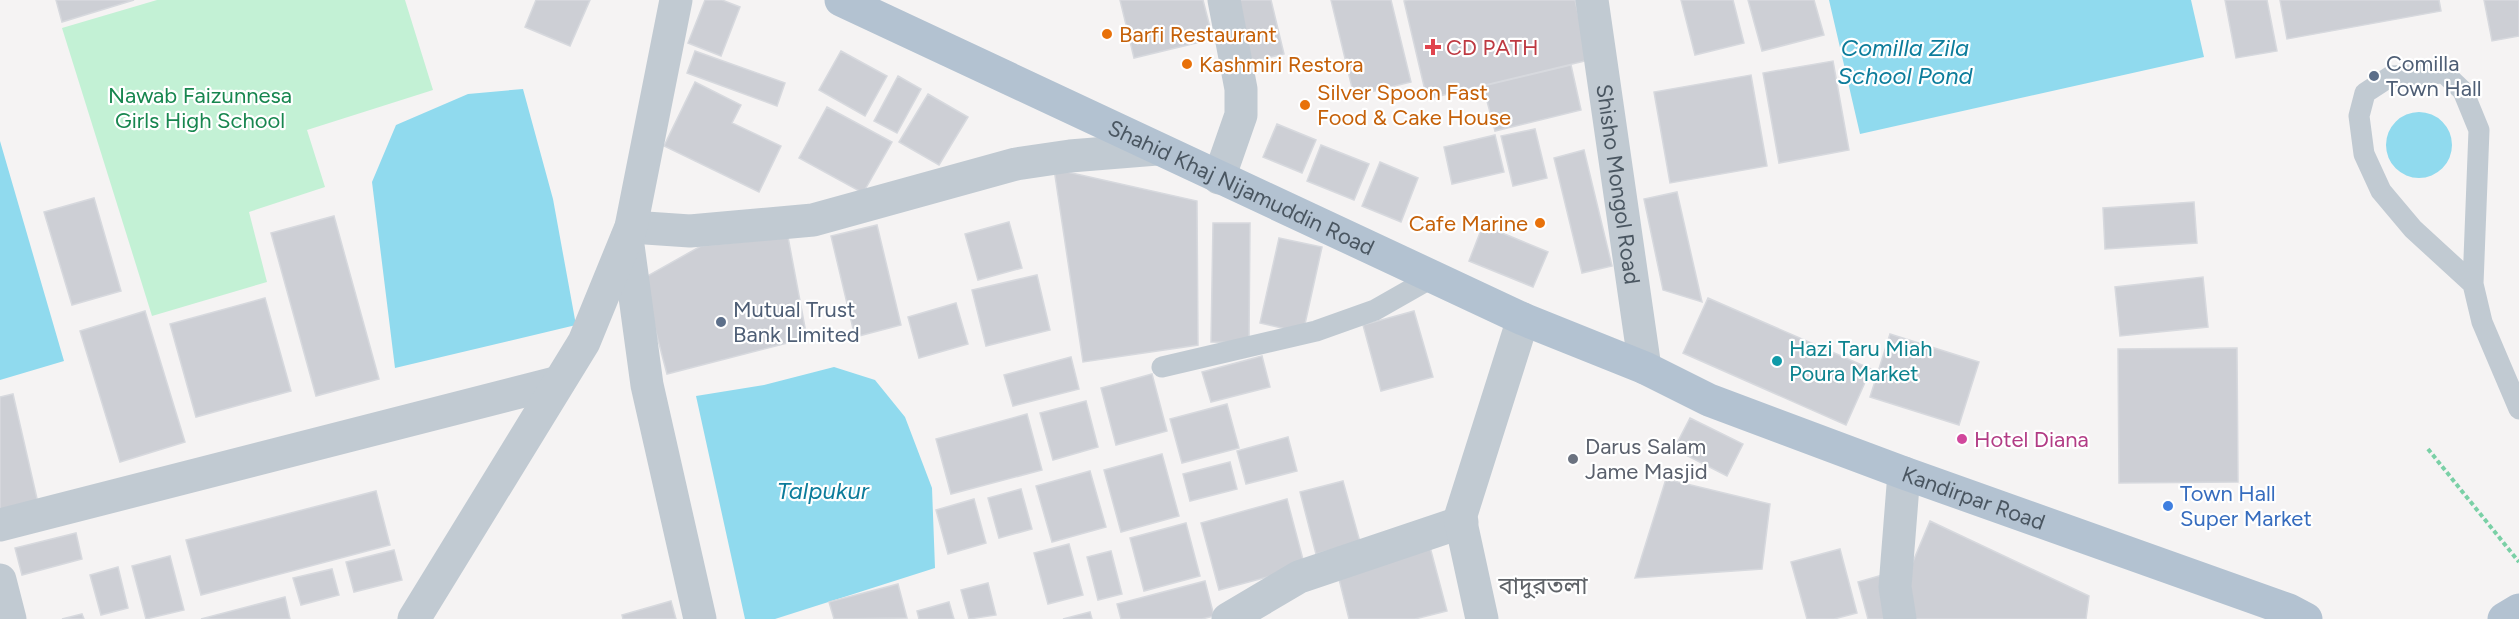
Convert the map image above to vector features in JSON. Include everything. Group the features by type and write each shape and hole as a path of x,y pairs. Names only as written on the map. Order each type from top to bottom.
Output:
{"main road":[{"name":"Shahid Khaj Nijamuddin Road","path":"841,0 1522,319 1645,368"},
{"name":"Kandirpar Road","path":"1645,368 1709,400 1904,473 2289,610 2306,619"},
{"path":"2504,619 2519,610"}],"street":[{"path":"414,619 584,342 629,232 676,0"},
{"path":"1219,178 1241,116 1241,89 1224,0"},
{"name":"Shisho Mongol Road","path":"1592,0 1645,368"},
{"path":"629,232 690,231 813,220 1016,164 1070,156 1157,149"},
{"path":"629,232 647,385 700,619"},
{"path":"1482,619 1460,518 1522,319"},
{"path":"0,525 559,382"},
{"path":"1900,619 1895,587 1904,473"},
{"path":"1228,619 1299,577 1462,522"},
{"path":"0,580 10,619"}],"lane":[{"path":"2473,284 2413,229 2381,191 2364,154 2359,116 2365,93 2391,76 2444,73 2463,91 2479,130 2473,284 2482,322 2519,409"},
{"path":"1162,367 1316,331 1374,310 1433,277"}],"path":[{"path":"2428,449 2519,562"}],"green space":[{"name":"Nawab Faizunnesa Girls High School","path":"157,0 405,0 433,90 307,130 325,187 249,212 267,282 152,316 62,28"}],"water":[{"name":"Comilla Zila School Pond","path":"1829,0 2191,0 2204,57 1860,134"},
{"path":"523,89 553,199 576,325 395,368 372,182 396,125 468,94"},
{"path":"2412,112 2426,112 2438,117 2447,126 2452,145 2450,158 2443,169 2426,178 2412,178 2400,173 2391,164 2386,152 2386,138 2391,126 2400,117"},
{"path":"0,141 64,361 0,380"},
{"name":"Talpukur","path":"834,367 875,380 905,417 932,488 935,568 775,619 745,619 696,396 764,385"}],"building":[{"path":"56,0 134,0 62,22"},
{"path":"536,0 590,0 570,46 525,27"},
{"path":"705,0 722,0 740,7 721,56 688,43"},
{"path":"1120,0 1203,0 1213,39 1134,58"},
{"path":"1235,0 1271,0 1284,54 1250,62"},
{"path":"1331,0 1391,0 1411,82 1354,96"},
{"path":"1575,0 1589,60 1427,99 1404,1"},
{"path":"1681,0 1733,0 1744,43 1695,55"},
{"path":"1748,0 1814,0 1824,35 1762,51"},
{"path":"2225,0 2267,0 2277,51 2236,58"},
{"path":"2280,0 2439,0 2441,11 2287,39"},
{"path":"2484,0 2519,0 2519,36 2492,41"},
{"path":"695,51 785,83 777,106 687,73"},
{"path":"841,51 887,76 865,116 819,90"},
{"path":"1833,61 1849,150 1779,163 1763,73"},
{"path":"1571,65 1581,110 1495,131 1483,86"},
{"path":"1751,75 1767,166 1670,183 1654,92"},
{"path":"898,76 921,89 897,133 874,121"},
{"path":"695,82 741,105 732,123 781,146 759,192 664,146"},
{"path":"928,94 968,117 939,165 899,142"},
{"path":"827,107 892,142 863,193 799,158"},
{"path":"1277,124 1316,140 1302,173 1263,157"},
{"path":"1535,129 1547,178 1513,186 1501,136"},
{"path":"1495,135 1504,172 1452,184 1444,147"},
{"path":"1321,145 1369,164 1354,200 1307,181"},
{"path":"1584,150 1612,266 1582,273 1554,158"},
{"path":"1380,162 1418,178 1401,222 1362,206"},
{"path":"1054,169 1197,201 1198,345 1083,362"},
{"path":"1677,192 1702,302 1663,290 1644,199"},
{"path":"94,198 121,291 72,305 44,212"},
{"path":"2194,202 2197,243 2105,249 2103,208"},
{"path":"334,216 379,379 316,396 271,233"},
{"path":"1009,222 1022,268 978,280 965,234"},
{"path":"1213,223 1250,223 1249,343 1211,342"},
{"path":"877,225 901,325 855,337 831,236"},
{"path":"1483,225 1548,252 1533,287 1469,261"},
{"path":"788,237 807,338 667,374 642,279 701,246"},
{"path":"1279,238 1322,247 1303,333 1260,323"},
{"path":"1037,275 1050,330 986,346 972,290"},
{"path":"2203,277 2208,327 2120,336 2115,287"},
{"path":"265,298 291,391 196,417 170,324"},
{"name":"Hazi Taru Miah Poura Market","path":"1708,298 1871,369 1846,425 1683,353"},
{"path":"956,303 968,344 919,358 908,317"},
{"path":"145,311 185,442 120,462 80,331"},
{"path":"1414,311 1433,377 1381,391 1363,325"},
{"path":"1890,334 1979,362 1959,425 1870,397"},
{"path":"2237,348 2238,482 2119,483 2118,349"},
{"path":"1262,356 1270,387 1211,402 1202,372"},
{"path":"1071,357 1079,389 1013,406 1004,375"},
{"path":"1152,374 1167,431 1116,445 1101,388"},
{"path":"13,394 38,503 0,512 0,397"},
{"path":"1086,401 1098,447 1053,460 1040,413"},
{"path":"1227,404 1239,448 1182,463 1170,419"},
{"path":"1027,414 1042,470 951,494 936,439"},
{"path":"1690,418 1743,444 1727,476 1674,449"},
{"path":"1288,437 1297,471 1246,484 1237,451"},
{"path":"1162,454 1179,516 1121,532 1104,470"},
{"path":"1230,462 1237,489 1190,501 1183,474"},
{"path":"1090,471 1106,527 1052,542 1036,486"},
{"path":"1666,479 1770,504 1762,569 1635,578"},
{"path":"1343,481 1360,542 1316,554 1300,492"},
{"path":"1021,489 1032,529 999,538 988,498"},
{"path":"376,491 390,545 201,595 186,540"},
{"path":"974,499 986,543 948,554 936,510"},
{"path":"1287,499 1305,567 1219,590 1201,523"},
{"path":"1930,521 2089,596 2086,619 1908,619 1912,564"},
{"path":"1186,523 1200,576 1144,591 1130,538"},
{"path":"76,533 82,559 22,575 15,548"},
{"path":"1069,544 1083,595 1048,604 1034,553"},
{"path":"1430,547 1447,611 1415,619 1349,619 1337,571"},
{"path":"1840,549 1857,613 1834,619 1807,619 1791,562"},
{"path":"394,550 402,580 354,592 346,562"},
{"path":"1111,551 1122,594 1098,600 1087,557"},
{"path":"170,556 184,610 146,619 132,566"},
{"path":"118,567 128,608 101,615 90,575"},
{"path":"332,569 339,595 301,605 293,578"},
{"path":"1886,574 1899,619 1868,619 1858,582"},
{"path":"1205,581 1214,616 1202,619 1121,619 1117,604"},
{"path":"988,583 996,615 969,619 961,590"},
{"path":"898,584 907,618 834,619 829,602"},
{"path":"285,597 290,619 201,619"},
{"path":"671,601 676,619 623,619 622,615"},
{"path":"949,602 954,619 919,619 917,611"},
{"path":"1090,612 1092,619 1063,619"},
{"path":"82,614 84,619 62,619"}],"place":[{"name":"Barfi Restaurant","path":"1107,34"},
{"name":"CD PATH","path":"1433,47"},
{"name":"Kashmiri Restora","path":"1187,64"},
{"name":"Comilla Town Hall","path":"2374,76"},
{"name":"Silver Spoon Fast Food & Cake House","path":"1305,105"},
{"name":"Cafe Marine","path":"1540,223"},
{"name":"Mutual Trust Bank Limited","path":"721,322"},
{"name":"Hazi Taru Miah Poura Market","path":"1777,361"},
{"name":"Hotel Diana","path":"1962,439"},
{"name":"Darus Salam Jame Masjid","path":"1573,459"},
{"name":"Town Hall Super Market","path":"2168,506"}],"district":[{"name":"বাদুরতলা","path":"1543,585"}]}
